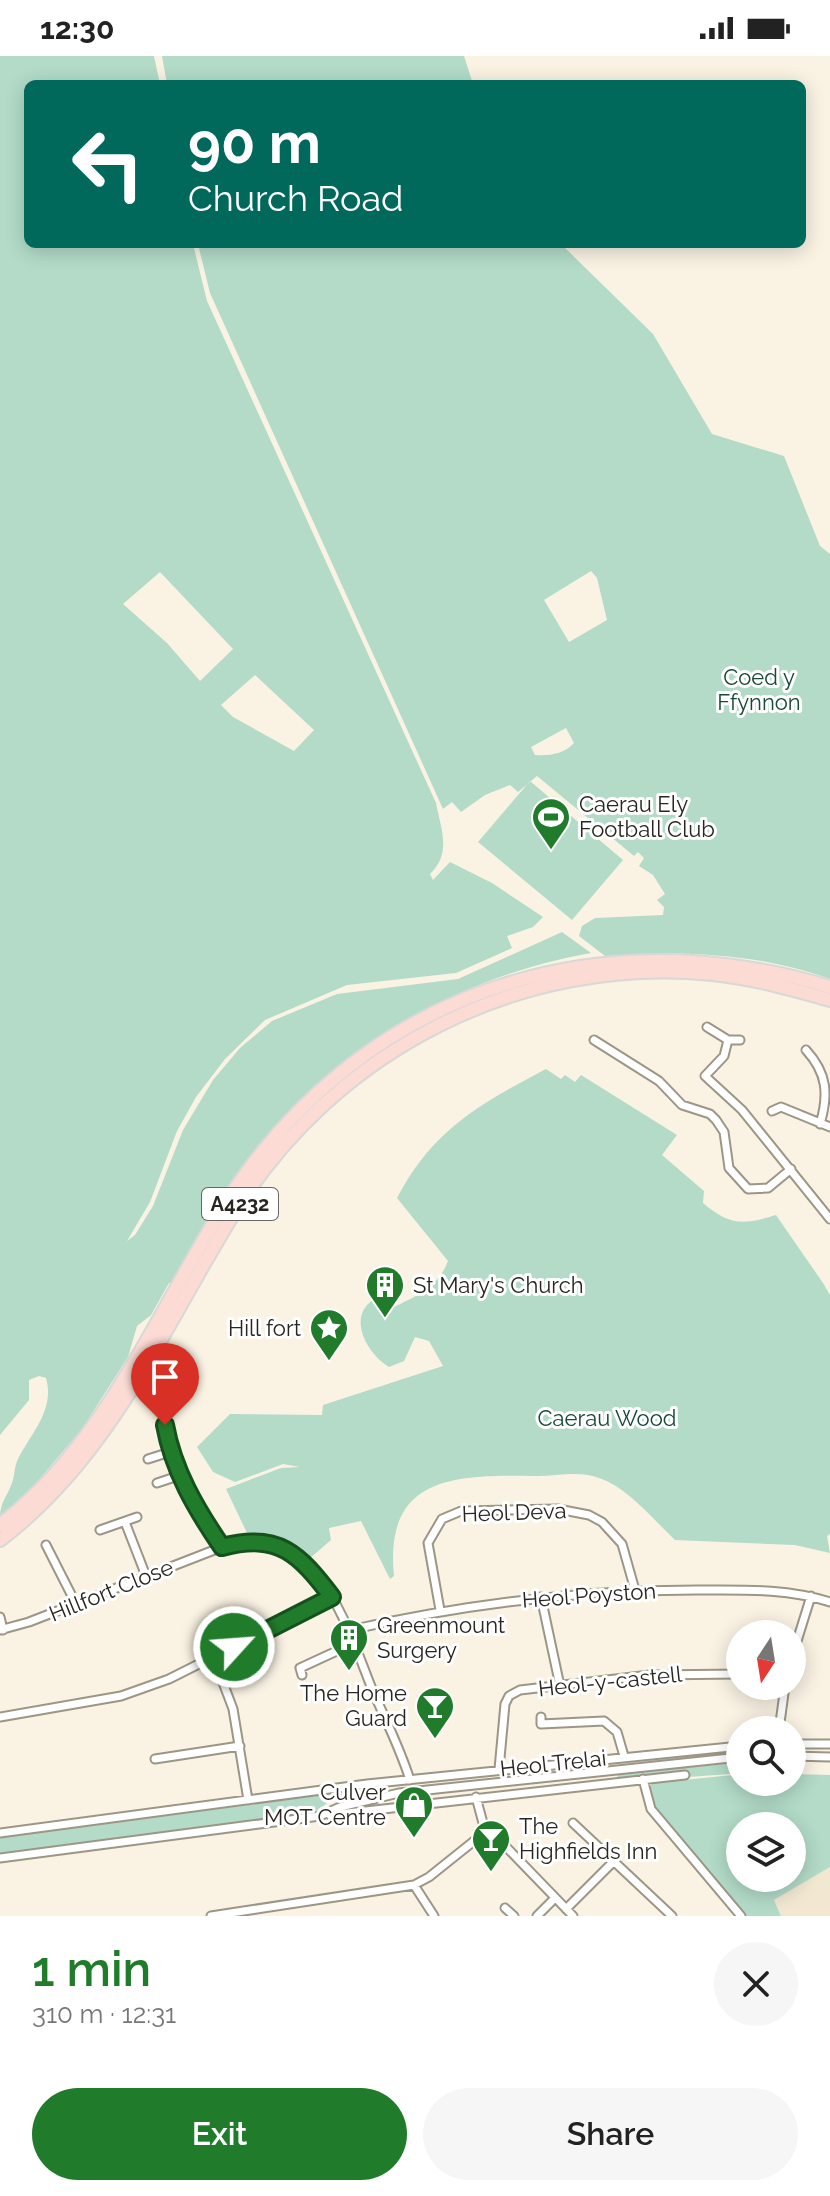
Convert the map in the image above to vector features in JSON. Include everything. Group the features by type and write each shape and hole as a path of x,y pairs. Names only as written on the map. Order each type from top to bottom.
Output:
{"main road":[{"name":"A4232","path":"0,1525 37,1495 86,1438 254,1161 316,1094 378,1046 445,1007 527,977 713,961 794,976 830,987"},
{"name":"A4232","path":"638,966 712,974 789,988 830,1000"},
{"name":"A4232","path":"0,1540 50,1498 98,1442 144,1370 235,1211 264,1167 299,1127 356,1075 452,1017 572,974"}],"street":[{"path":"707,1027 728,1040 740,1040"},
{"path":"594,1040 617,1049 659,1081 682,1105 710,1114 724,1132 729,1168 748,1189 761,1191 768,1188 791,1169"},
{"path":"728,1040 724,1056 705,1076 742,1110 830,1219"},
{"path":"806,1050 815,1060 826,1088 820,1124"},
{"path":"807,1066 815,1060"},
{"path":"772,1111 781,1107 830,1127"},
{"path":"165,1425 170,1452 222,1547"},
{"path":"148,1459 170,1452"},
{"path":"157,1483 181,1475"},
{"name":"Heol Deva","path":"440,1610 428,1543 442,1519 461,1511 575,1509 589,1515 602,1522 622,1544 635,1590"},
{"path":"100,1530 137,1517"},
{"path":"125,1522 146,1576"},
{"name":"Hillfort Close","path":"2,1630 222,1547 255,1541 293,1553 332,1597 350,1630 410,1780"},
{"path":"46,1545 76,1604"},
{"name":"Heol Poyston","path":"350,1630 440,1610 541,1597 635,1590 746,1590 811,1596 830,1602"},
{"path":"804,1620 811,1596"},
{"path":"0,1717 121,1696 169,1679 332,1597"},
{"path":"541,1597 560,1686"},
{"path":"0,1617 2,1630"},
{"path":"302,1675 300,1668 354,1643"},
{"path":"213,1656 233,1709 248,1800"},
{"name":"Heol-y-castell","path":"499,1769 505,1704 509,1696 520,1690 688,1673 726,1674"},
{"path":"541,1717 541,1724 604,1721 617,1732 624,1756"},
{"path":"806,1744 830,1744"},
{"path":"155,1759 240,1746"},
{"name":"Heol Trelai","path":"0,1833 367,1784 726,1747"},
{"path":"806,1756 830,1757"},
{"name":"Heol Trelai","path":"320,1816 340,1807 399,1793 726,1758"},
{"name":"Heol Trelai","path":"559,1774 561,1788"},
{"name":"Heol Trelai","path":"0,1858 476,1797 685,1775"},
{"path":"643,1779 651,1809 741,1916"},
{"name":"Heol Trelai","path":"367,1784 399,1793"},
{"path":"476,1797 480,1818 573,1916"},
{"path":"573,1823 612,1863 672,1916"},
{"path":"211,1916 258,1912 414,1885 429,1877 489,1829"},
{"path":"566,1909 612,1863"},
{"path":"414,1885 434,1916"},
{"path":"537,1916 555,1898"},
{"path":"505,1908 514,1916"}],"shaded area":[{"path":"830,1867 830,1916 781,1916 774,1900 788,1892 806,1892 806,1881"}],"green space":[{"path":"0,56 154,56 159,80 24,80 24,248 194,248 207,301 436,803 443,849 437,866 430,874 433,880 450,862 492,883 543,917 533,927 507,936 512,948 456,973 347,985 265,1020 225,1059 196,1097 177,1131 150,1202 127,1241 135,1235 153,1206 183,1130 213,1080 240,1048 272,1021 337,994 458,979 562,932 591,953 542,964 446,1000 400,1024 318,1084 281,1120 238,1174 173,1284 169,1283 151,1315 137,1326 128,1357 82,1429 26,1495 0,1518 17,1462 45,1411 46,1378 39,1376 29,1380 29,1400 0,1435","holes":["160,572 233,649 200,681 167,643 123,604","255,675 314,730 294,751 233,717 221,705"]},
{"path":"162,56 464,56 472,80 166,80"},
{"name":"Coed y Ffynnon","path":"199,248 565,248 653,334 712,434 784,456 820,546 830,554 830,979 775,964 719,956 662,953 605,956 579,936 582,926 595,918 663,915 664,907 657,900 665,894 653,875 639,866 644,858 638,852 634,856 537,776 518,792 510,785 485,795 461,812 452,802 443,809 210,293","holes":["591,571 597,578 607,620 569,642 544,600","566,728 574,743 566,750 546,755 535,755 531,747"]},
{"name":"Caerau Ely Football Club","path":"530,781 623,860 572,920 478,842"},
{"name":"Caerau Wood","path":"546,1069 561,1079 565,1075 575,1082 581,1075 677,1135 662,1155 704,1191 703,1203 729,1220 746,1222 776,1215 823,1283 830,1295 830,1534 827,1536 830,1553 795,1545 675,1540 620,1489 599,1478 574,1474 477,1477 430,1488 413,1500 401,1518 394,1543 394,1576 390,1579 361,1521 329,1528 331,1540 309,1559 278,1540 248,1535 226,1489 281,1468 300,1467 283,1464 235,1482 213,1472 197,1447 230,1414 322,1415 323,1405 443,1366 429,1341 415,1337 404,1361 389,1367 372,1352 362,1332 363,1312 369,1303 379,1297 394,1307 411,1299 433,1284 448,1261 397,1198 426,1154 460,1121 500,1094"},
{"path":"726,1764 726,1774 688,1777 687,1771 618,1779 617,1774"},
{"path":"806,1774 830,1775 830,1867 806,1881 806,1812 726,1812 726,1892 788,1892 774,1900 781,1916 745,1916 651,1803 649,1788 653,1783 726,1776 726,1796 806,1796"},
{"path":"371,1789 327,1803 317,1812 0,1853 0,1837"}],"place":[{"name":"Caerau Ely Football Club","path":"551,851"},
{"name":"St Mary's Church","path":"385,1319"},
{"name":"Hill fort","path":"329,1362"},
{"name":"Greenmount Surgery","path":"349,1672"},
{"name":"The Home Guard","path":"435,1740"},
{"name":"Culver MOT Centre","path":"414,1839"},
{"name":"The Highfields Inn","path":"491,1873"}],"route":[{"path":"165,1425 170,1452 193,1502 222,1547 255,1541 293,1553 307,1564 332,1597 234,1647"}]}
